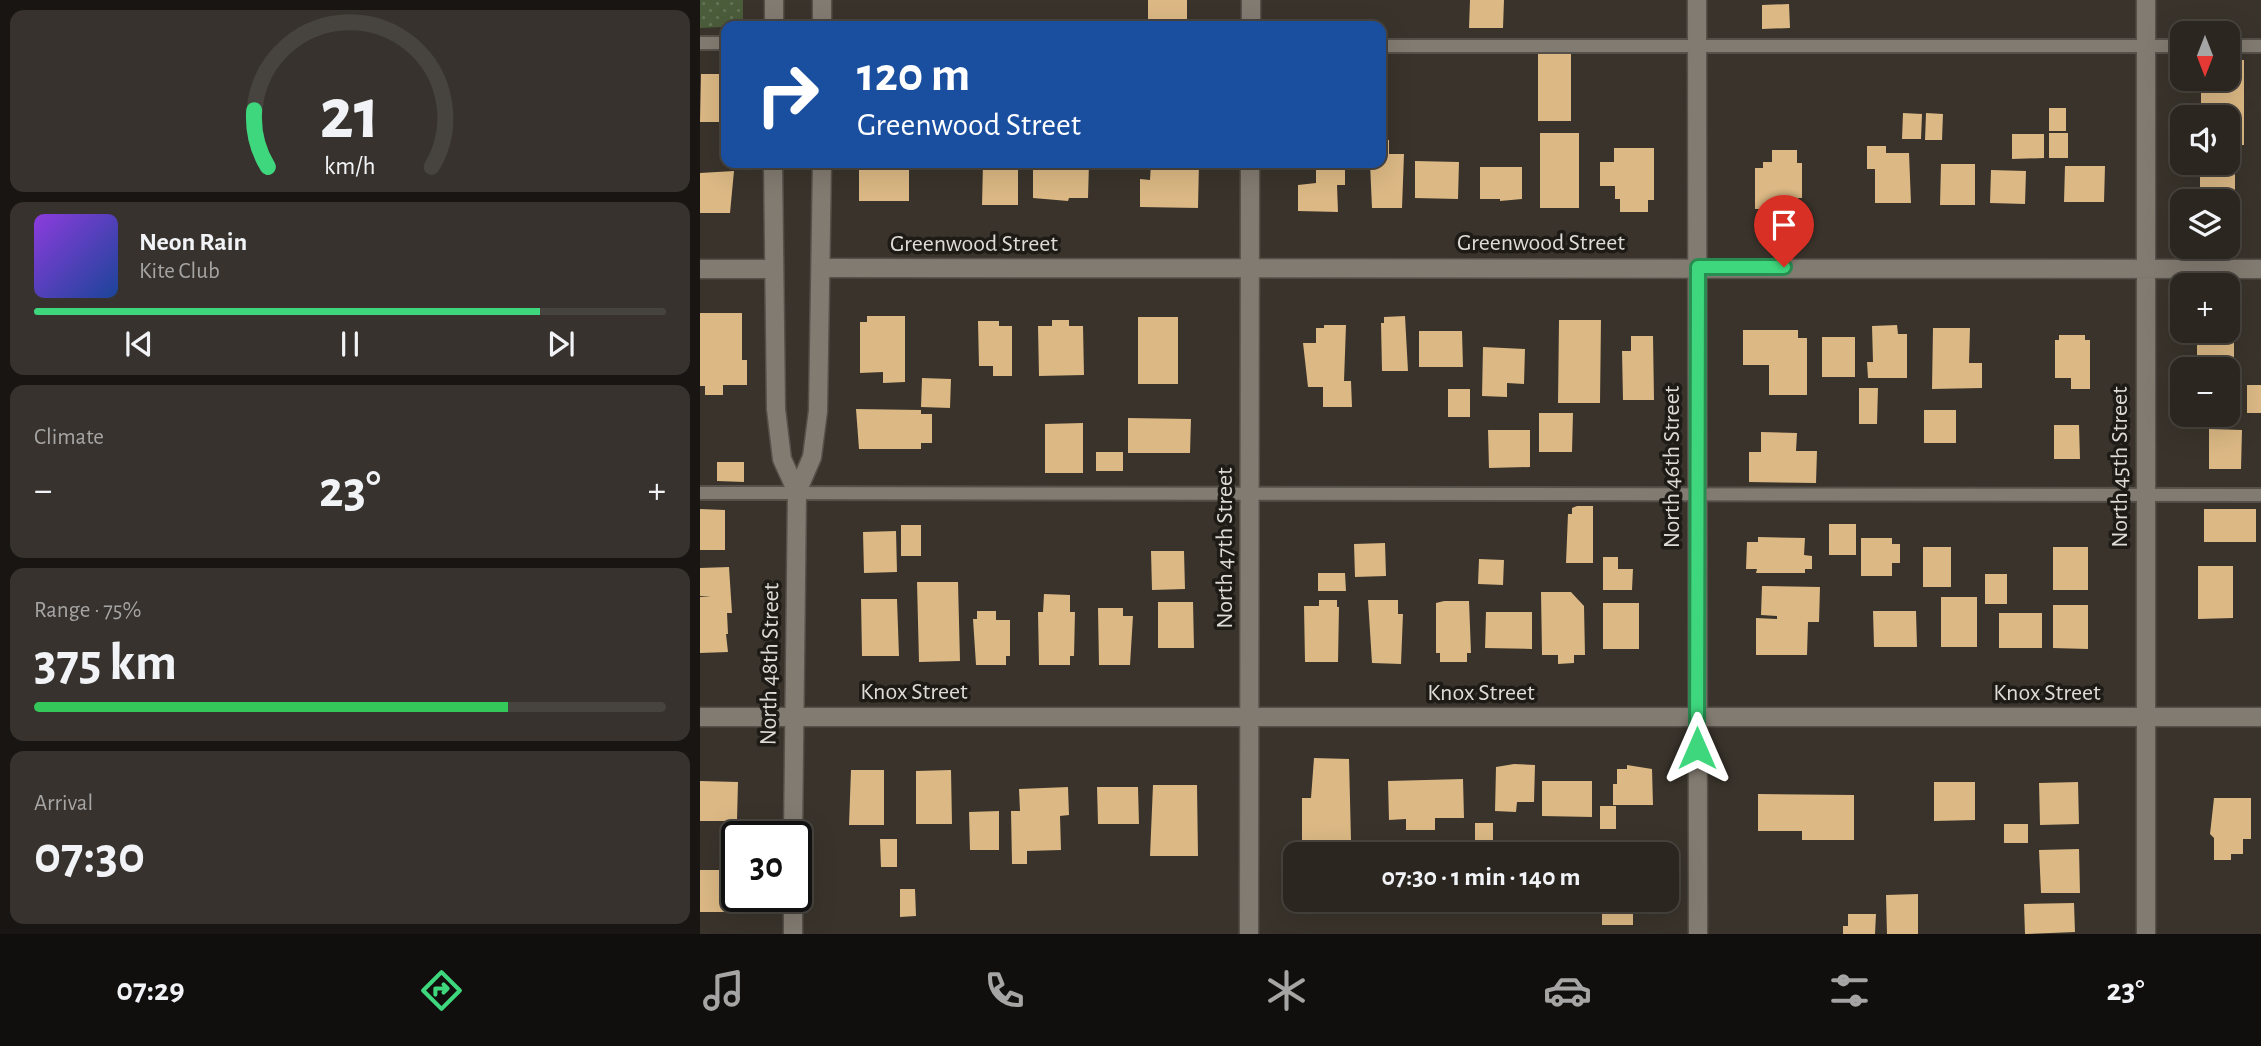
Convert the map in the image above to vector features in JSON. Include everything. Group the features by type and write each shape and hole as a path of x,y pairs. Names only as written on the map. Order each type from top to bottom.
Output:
{"street":[{"path":"774,0 774,21"},
{"path":"822,0 822,21"},
{"path":"1251,0 1251,21"},
{"name":"North 46th Street","path":"1697,0 1698,934"},
{"name":"North 45th Street","path":"2146,0 2146,934"},
{"name":"North 48th Street","path":"773,168 776,409 782,459 797,492"},
{"name":"North 48th Street","path":"793,821 797,492 812,457 818,411 822,168"},
{"name":"North 47th Street","path":"1250,168 1250,934"},
{"name":"Greenwood Street","path":"821,268 2261,269"},
{"path":"700,269 773,269"},
{"name":"Knox Street","path":"700,717 2261,717"},
{"path":"793,912 793,934"}],"lane":[{"path":"700,43 721,43"},
{"path":"1386,46 2170,46"},
{"path":"2240,46 2261,46"},
{"path":"700,492 2261,495"}],"green space":[{"path":"700,0 743,0 743,21 721,21 721,27 700,28"}],"building":[{"path":"1148,0 1187,0 1187,21 1148,21"},
{"path":"1470,0 1504,0 1503,28 1469,28"},
{"path":"1789,4 1790,28 1762,29 1762,5"},
{"path":"1538,54 1571,54 1571,121 1538,121"},
{"path":"2240,60 2244,60 2244,145 2240,145 2240,105 2201,105 2201,91 2240,91"},
{"path":"701,74 721,74 721,122 700,122"},
{"path":"2049,108 2066,108 2066,131 2049,131"},
{"path":"1903,113 1922,114 1921,139 1902,139"},
{"path":"1926,113 1943,114 1942,140 1925,140"},
{"path":"1540,133 1579,133 1579,208 1540,208"},
{"path":"2049,133 2068,133 2068,158 2049,158"},
{"path":"2012,134 2044,134 2044,158 2012,159"},
{"path":"1386,140 1389,140 1389,154 1404,154 1402,208 1372,208 1370,168 1386,168"},
{"path":"1867,146 1886,146 1886,153 1909,153 1911,203 1875,203 1875,169 1867,169"},
{"path":"1614,148 1654,148 1654,200 1648,200 1648,212 1620,212 1620,199 1615,199 1615,186 1600,186 1600,162 1614,162"},
{"path":"1772,150 1797,150 1797,163 1802,163 1802,198 1798,198 1798,209 1755,209 1755,168 1763,168 1763,162 1772,162"},
{"path":"1415,161 1459,162 1458,199 1415,198"},
{"path":"1941,164 1975,164 1975,205 1940,205"},
{"path":"2065,166 2105,166 2104,202 2064,202"},
{"path":"1480,167 1522,167 1522,199 1480,199"},
{"path":"859,168 909,168 909,201 859,201"},
{"path":"983,168 1018,168 1018,205 982,205"},
{"path":"1033,168 1089,168 1088,198 1069,198 1068,201 1033,198"},
{"path":"1151,168 1199,168 1198,208 1140,207 1140,179 1150,180"},
{"path":"1316,168 1345,168 1345,185 1337,185 1338,212 1298,211 1298,185 1316,183"},
{"path":"1991,170 2026,171 2025,204 1990,203"},
{"path":"734,171 730,213 700,213 700,173"},
{"path":"2200,175 2235,175 2235,189 2200,189"},
{"path":"700,313 742,313 742,360 747,360 747,385 723,385 723,395 705,395 705,386 700,386"},
{"path":"867,316 905,316 905,382 883,383 883,372 860,373 860,322 867,322"},
{"path":"1405,316 1408,371 1382,371 1381,323 1384,323 1384,317"},
{"path":"1138,317 1178,317 1178,384 1138,384"},
{"path":"1052,320 1069,320 1069,326 1083,326 1084,375 1039,376 1038,326 1052,326"},
{"path":"1559,320 1601,320 1600,403 1558,403"},
{"path":"978,321 999,321 999,326 1012,326 1012,376 993,376 993,366 979,366"},
{"path":"1324,325 1346,325 1344,381 1351,381 1352,407 1323,407 1323,387 1308,387 1303,343 1316,343 1316,328 1324,328"},
{"path":"1897,325 1898,334 1907,334 1907,378 1868,378 1867,362 1873,362 1872,326"},
{"path":"1933,328 1970,328 1969,363 1982,363 1982,388 1932,389"},
{"path":"1743,330 1798,330 1798,338 1807,338 1807,395 1769,395 1769,365 1743,365"},
{"path":"1419,331 1462,331 1463,367 1419,367"},
{"path":"2059,335 2085,335 2085,340 2090,340 2090,389 2071,389 2071,378 2055,378 2055,340 2059,340"},
{"path":"1631,336 1653,336 1654,400 1623,400 1622,351 1631,351"},
{"path":"1822,337 1855,337 1855,377 1822,377"},
{"path":"2197,343 2234,343 2234,357 2197,357"},
{"path":"1483,347 1525,349 1524,384 1507,383 1507,397 1482,396"},
{"path":"922,378 951,379 950,408 921,407"},
{"path":"2247,385 2261,385 2261,413 2247,413"},
{"path":"1859,388 1878,388 1877,424 1859,424"},
{"path":"1448,389 1470,389 1470,417 1448,417"},
{"path":"856,409 921,410 921,414 932,414 932,443 921,443 921,449 859,449"},
{"path":"1924,410 1956,410 1956,443 1924,443"},
{"path":"1539,413 1573,413 1572,452 1539,452"},
{"path":"1128,418 1191,419 1190,453 1128,453"},
{"path":"1083,423 1083,473 1045,473 1045,424"},
{"path":"2054,425 2079,425 2080,459 2054,459"},
{"path":"2209,429 2242,430 2241,469 2209,469"},
{"path":"1488,430 1530,430 1530,467 1489,468"},
{"path":"1761,432 1797,433 1796,451 1817,451 1816,483 1749,482 1749,452 1761,452"},
{"path":"1096,452 1123,452 1123,471 1096,471"},
{"path":"717,462 744,462 744,482 717,481"},
{"path":"1593,506 1593,563 1566,563 1568,514 1572,514 1572,508"},
{"path":"700,509 725,510 725,550 700,550"},
{"path":"2204,509 2256,509 2256,542 2204,542"},
{"path":"1829,524 1856,524 1856,555 1829,555"},
{"path":"901,525 921,525 921,556 901,556"},
{"path":"896,531 897,572 864,573 863,532"},
{"path":"1758,537 1805,538 1804,555 1812,556 1812,569 1805,569 1805,573 1756,573 1757,569 1746,569 1747,542 1758,542"},
{"path":"1861,538 1892,538 1892,544 1900,544 1900,563 1892,563 1892,576 1861,576"},
{"path":"1385,543 1386,576 1355,577 1354,544"},
{"path":"1923,547 1951,547 1951,587 1923,587"},
{"path":"2053,547 2088,547 2088,590 2053,590"},
{"path":"1151,551 1184,551 1185,589 1152,590"},
{"path":"1603,557 1618,557 1618,569 1633,569 1632,590 1603,590"},
{"path":"1479,559 1504,560 1503,585 1478,584"},
{"path":"2198,566 2233,566 2233,618 2198,619"},
{"path":"729,567 732,613 727,613 728,652 700,653 700,597 711,597 700,596 700,568"},
{"path":"1318,573 1345,573 1346,591 1318,591"},
{"path":"1985,574 2007,574 2007,604 1985,604"},
{"path":"917,582 958,582 960,661 919,662"},
{"path":"1762,586 1820,587 1819,622 1808,622 1807,655 1756,655 1756,618 1777,619 1777,616 1761,615"},
{"path":"1541,592 1571,592 1584,606 1585,655 1574,655 1574,663 1558,664 1558,655 1542,655"},
{"path":"1044,594 1070,595 1070,612 1075,612 1074,656 1070,656 1070,665 1039,665 1038,612 1043,612"},
{"path":"1941,597 1977,597 1977,647 1941,647"},
{"path":"861,599 897,599 899,656 862,656"},
{"path":"1319,600 1337,600 1338,662 1305,662 1304,606 1319,606"},
{"path":"1368,600 1398,600 1398,614 1403,614 1401,664 1372,663"},
{"path":"1469,601 1471,653 1467,653 1467,662 1440,662 1440,653 1436,653 1436,603"},
{"path":"1158,602 1193,602 1194,648 1158,648"},
{"path":"1603,603 1639,603 1639,649 1603,649"},
{"path":"2053,605 2088,605 2088,649 2053,648"},
{"path":"1098,608 1123,608 1123,616 1133,616 1130,665 1099,665"},
{"path":"977,611 996,611 996,620 1010,620 1010,656 1006,656 1006,665 976,665 973,619 977,619"},
{"path":"1873,611 1916,611 1917,647 1874,647"},
{"path":"1486,612 1532,612 1532,649 1485,648"},
{"path":"1999,613 2042,613 2042,648 1999,648"},
{"path":"1314,758 1349,759 1351,840 1302,840 1302,798 1311,798"},
{"path":"1535,765 1534,802 1517,802 1516,812 1495,811 1496,767"},
{"path":"1627,765 1652,769 1653,805 1613,805 1613,784 1617,784 1617,769 1627,769"},
{"path":"851,770 884,770 884,825 849,825"},
{"path":"951,770 952,824 916,824 916,771"},
{"path":"1463,779 1464,818 1435,818 1435,830 1406,830 1406,819 1389,820 1388,781"},
{"path":"700,781 738,782 737,821 700,821"},
{"path":"1542,781 1592,781 1592,817 1542,816"},
{"path":"1934,782 1975,782 1975,820 1934,821"},
{"path":"2078,782 2079,824 2040,825 2039,783"},
{"path":"1153,785 1197,785 1198,856 1150,856"},
{"path":"1068,787 1069,815 1060,816 1061,850 1027,851 1027,864 1012,864 1011,811 1020,811 1019,789"},
{"path":"1097,787 1138,787 1139,824 1098,824"},
{"path":"1758,794 1854,795 1854,840 1802,840 1802,831 1758,831"},
{"path":"2214,798 2251,798 2251,839 2243,839 2243,854 2231,854 2231,860 2214,860 2214,838 2210,834"},
{"path":"1600,806 1616,806 1616,829 1600,829"},
{"path":"999,811 999,850 970,850 969,812"},
{"path":"1475,823 1493,823 1493,842 1475,842"},
{"path":"2004,824 2028,824 2028,843 2004,843"},
{"path":"880,839 897,839 897,867 881,867"},
{"path":"2079,849 2080,893 2041,893 2039,850"},
{"path":"700,870 721,870 721,912 700,912"},
{"path":"900,889 915,889 916,916 900,917"},
{"path":"1918,894 1918,934 1887,934 1886,895"},
{"path":"2074,903 2075,932 2025,934 2024,904"},
{"path":"1602,912 1633,912 1633,925 1602,925"},
{"path":"1848,914 1876,914 1875,934 1843,934 1843,926 1848,926"}],"route":[{"path":"1697,748 1698,267 1784,267"}]}
